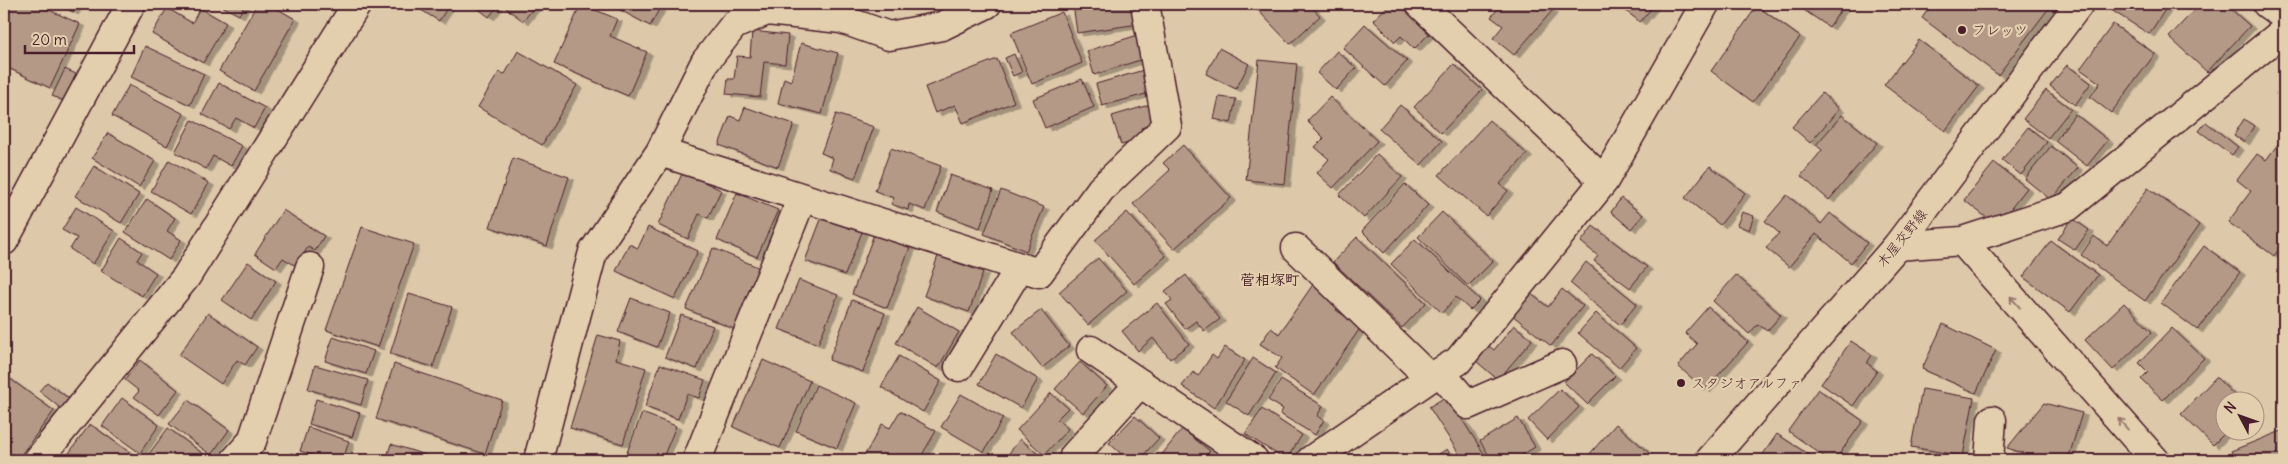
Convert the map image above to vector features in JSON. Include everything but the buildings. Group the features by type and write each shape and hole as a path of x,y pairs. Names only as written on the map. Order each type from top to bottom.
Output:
{"street":[{"path":"4,240 131,4"},
{"path":"38,460 186,277 357,4"},
{"path":"538,460 593,252 660,152 705,62 734,25 767,11 841,19 890,36 942,26 988,4"},
{"path":"660,152 1038,273 1101,189 1167,126 1146,4"},
{"path":"1420,4 1604,181"},
{"path":"1311,460 1458,361 1604,181 1705,4"},
{"name":"木屋交野線","path":"1710,460 1897,246 2079,4"},
{"path":"2268,4 2284,16"},
{"path":"1897,246 1962,241 2068,207 2284,31"},
{"path":"697,460 802,198"},
{"path":"1962,241 2155,460"},
{"path":"1296,248 1468,405 1562,364"},
{"path":"235,460 252,441 310,267"},
{"path":"959,367 1020,267"},
{"path":"1091,350 1254,460"},
{"path":"1074,456 1140,384"},
{"path":"1989,460 1992,420"}],"place":[{"name":"フレッツ","path":"1962,30"},
{"name":"スタジオアルファ","path":"1681,383"}],"district":[{"name":"菅相塚町","path":"1270,279"}]}
